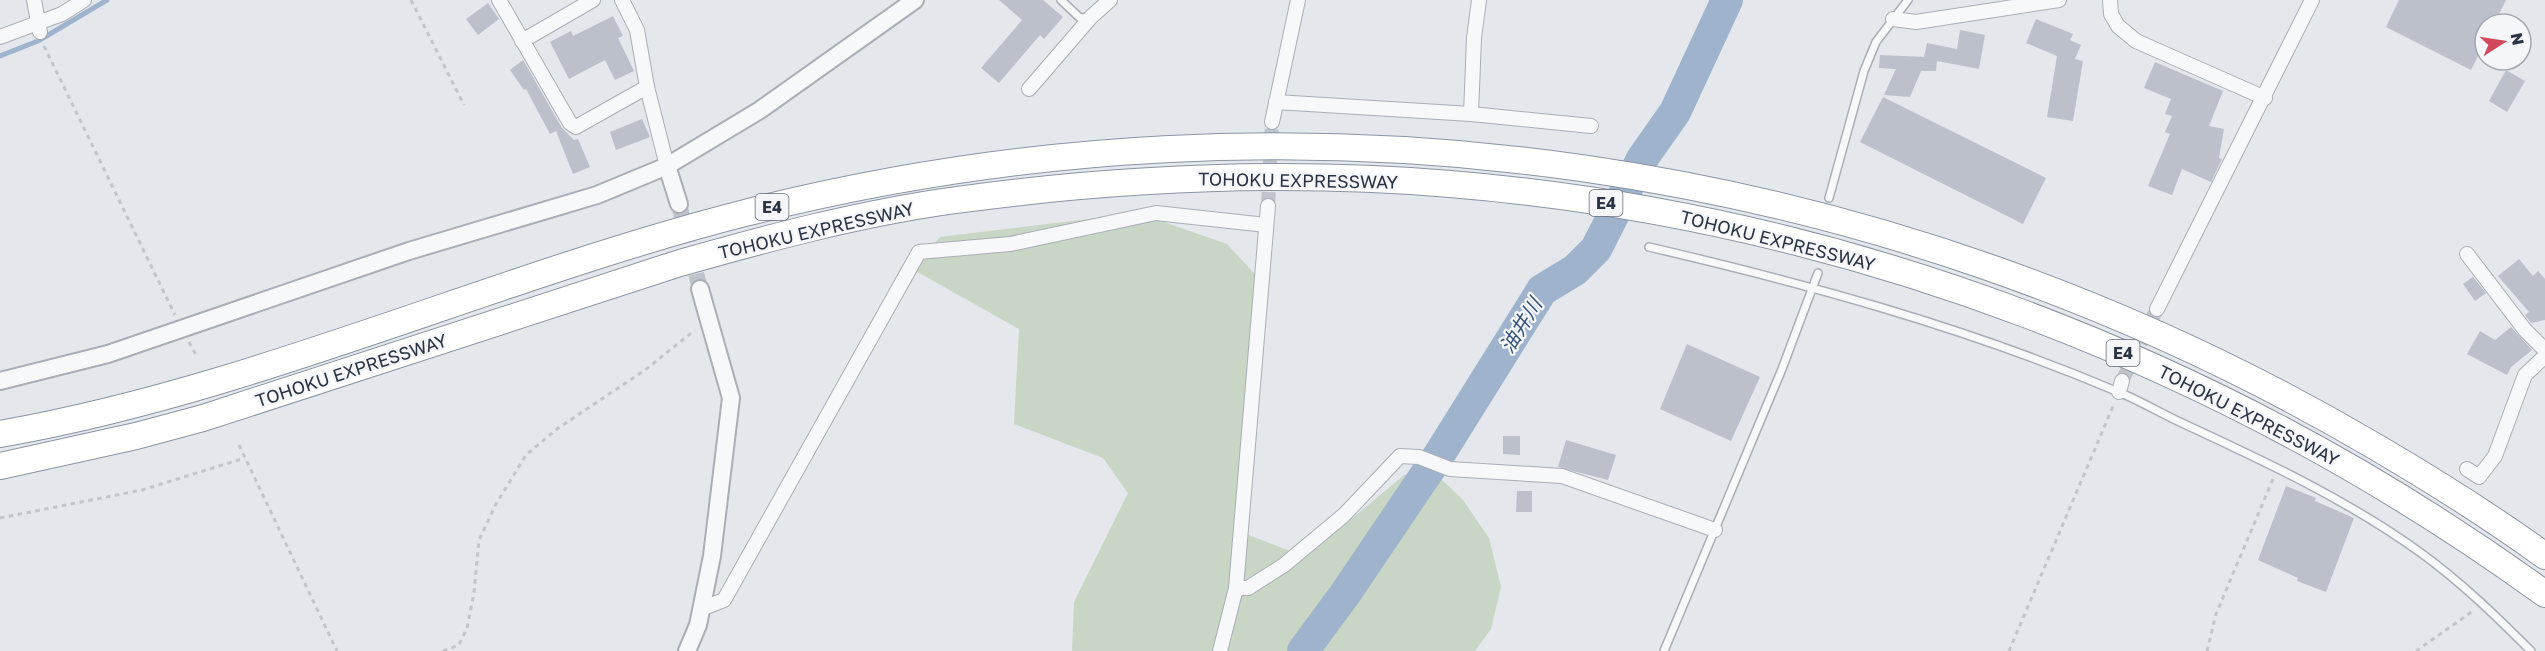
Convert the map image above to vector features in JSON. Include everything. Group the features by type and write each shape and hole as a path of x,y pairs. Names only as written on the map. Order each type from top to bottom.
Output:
{"highway":[{"name":"TOHOKU EXPRESSWAY","path":"0,434 128,407 334,345 671,233 850,189 1019,161 1125,152 1287,146 1451,153 1572,165 1750,197 1936,249 2058,293 2166,337 2255,380 2439,484 2502,524 2545,556"},
{"name":"TOHOKU EXPRESSWAY","path":"0,466 136,436 203,418 566,299 745,245 944,202 1126,182 1211,178 1354,178 1553,194 1660,212 1747,230 1859,258 1926,278 2049,323 2152,365 2242,408 2331,456 2427,514 2545,594"}],"street":[{"path":"34,0 40,27"},
{"path":"0,37 40,27 84,0"},
{"path":"499,0 570,123 576,127 647,87"},
{"path":"522,41 593,0"},
{"path":"622,0 638,30 647,87 679,204"},
{"path":"0,381 108,354 409,251 597,195 667,166 760,110 915,0"},
{"path":"1029,89 1091,17 1110,0"},
{"path":"1272,122 1298,0"},
{"path":"1471,114 1474,38 1479,0"},
{"path":"1893,20 1916,22 2059,0"},
{"path":"2110,0 2111,14 2118,26 2136,40 2265,98"},
{"path":"2157,309 2265,98 2312,0"},
{"path":"1276,102 1471,114 1591,126"},
{"path":"1220,651 1236,588 1268,206"},
{"path":"701,609 724,600 919,252 1010,244 1156,213 1266,225"},
{"path":"2468,254 2525,330 2545,350"},
{"path":"687,651 698,625 712,556 731,398 710,317 700,289"},
{"path":"2468,469 2479,477 2495,456 2525,375 2545,356"},
{"path":"1236,588 1248,588 1284,565 1344,515 1394,460 1401,456 1419,457 1450,469 1562,476 1715,530"}],"lane":[{"path":"1061,0 1080,18 1091,17"},
{"path":"1829,198 1864,71 1876,42 1908,0"},
{"path":"1649,247 1814,287 1988,341 2120,386 2277,467 2419,552 2483,604 2532,651"},
{"path":"1664,651 1818,273"}],"path":[{"path":"411,0 464,105"},
{"path":"46,52 196,355"},
{"path":"443,651 459,645 467,628 474,593 479,540 496,504 526,455 557,429 645,370 710,317"},
{"path":"2009,651 2120,386"},
{"path":"239,445 337,651"},
{"path":"0,518 142,490 245,458"},
{"path":"2207,651 2216,614 2277,467"},
{"path":"2416,651 2483,604"}],"green space":[{"path":"1138,213 1227,244 1264,284 1235,530 1306,557 1404,475 1425,473 1441,479 1463,500 1489,538 1501,587 1491,629 1475,651 1072,651 1074,602 1128,493 1103,458 1014,424 1019,329 912,269 940,237"}],"building":[{"path":"999,0 1043,0 1063,17 1044,39 1040,35 999,83 981,68 1022,20"},
{"path":"2399,0 2506,0 2500,12 2473,12 2473,66 2471,70 2386,27"},
{"path":"488,3 499,19 478,35 466,19"},
{"path":"613,16 623,36 618,38 634,71 615,80 605,60 569,79 550,42 571,31 573,36"},
{"path":"2036,19 2073,34 2070,40 2081,45 2075,59 2083,61 2073,121 2047,117 2057,56 2026,43"},
{"path":"1960,30 1985,35 1979,69 1937,61 1936,71 1921,71 1910,97 1884,95 1896,69 1879,68 1880,55 1924,57 1927,43 1957,49"},
{"path":"523,60 562,128 574,140 578,139 590,167 573,174 556,131 550,134 526,89 524,90 510,70"},
{"path":"2155,62 2223,91 2209,126 2224,129 2219,158 2222,159 2211,182 2182,169 2172,195 2148,186 2170,134 2165,132 2172,116 2165,114 2171,99 2144,88"},
{"path":"2505,72 2509,72 2525,81 2507,112 2489,101"},
{"path":"1883,97 2046,178 2023,224 1860,142"},
{"path":"642,119 650,137 616,150 610,132"},
{"path":"2519,259 2533,276 2538,271 2545,279 2545,320 2531,323 2525,315 2529,312 2498,276"},
{"path":"2473,277 2486,293 2475,301 2463,284"},
{"path":"2511,327 2532,350 2511,367 2507,375 2467,354 2480,331 2495,340"},
{"path":"1687,344 1760,377 1731,441 1660,409"},
{"path":"1503,436 1520,436 1520,455 1503,454"},
{"path":"1566,440 1616,455 1608,480 1558,467"},
{"path":"2286,486 2316,498 2315,501 2354,518 2326,592 2297,581 2298,578 2258,560"},
{"path":"1517,491 1532,491 1532,512 1516,512"}],"waterway":[{"path":"0,56 38,41 107,0"},
{"name":"油井川","path":"1303,651 1345,594 1439,455 1542,290 1575,270 1596,249 1642,159 1675,112 1727,0"}],"tunnel":[{"path":"1268,206 1272,122"},
{"path":"679,204 700,289"},
{"path":"2122,381 2157,309"}]}
